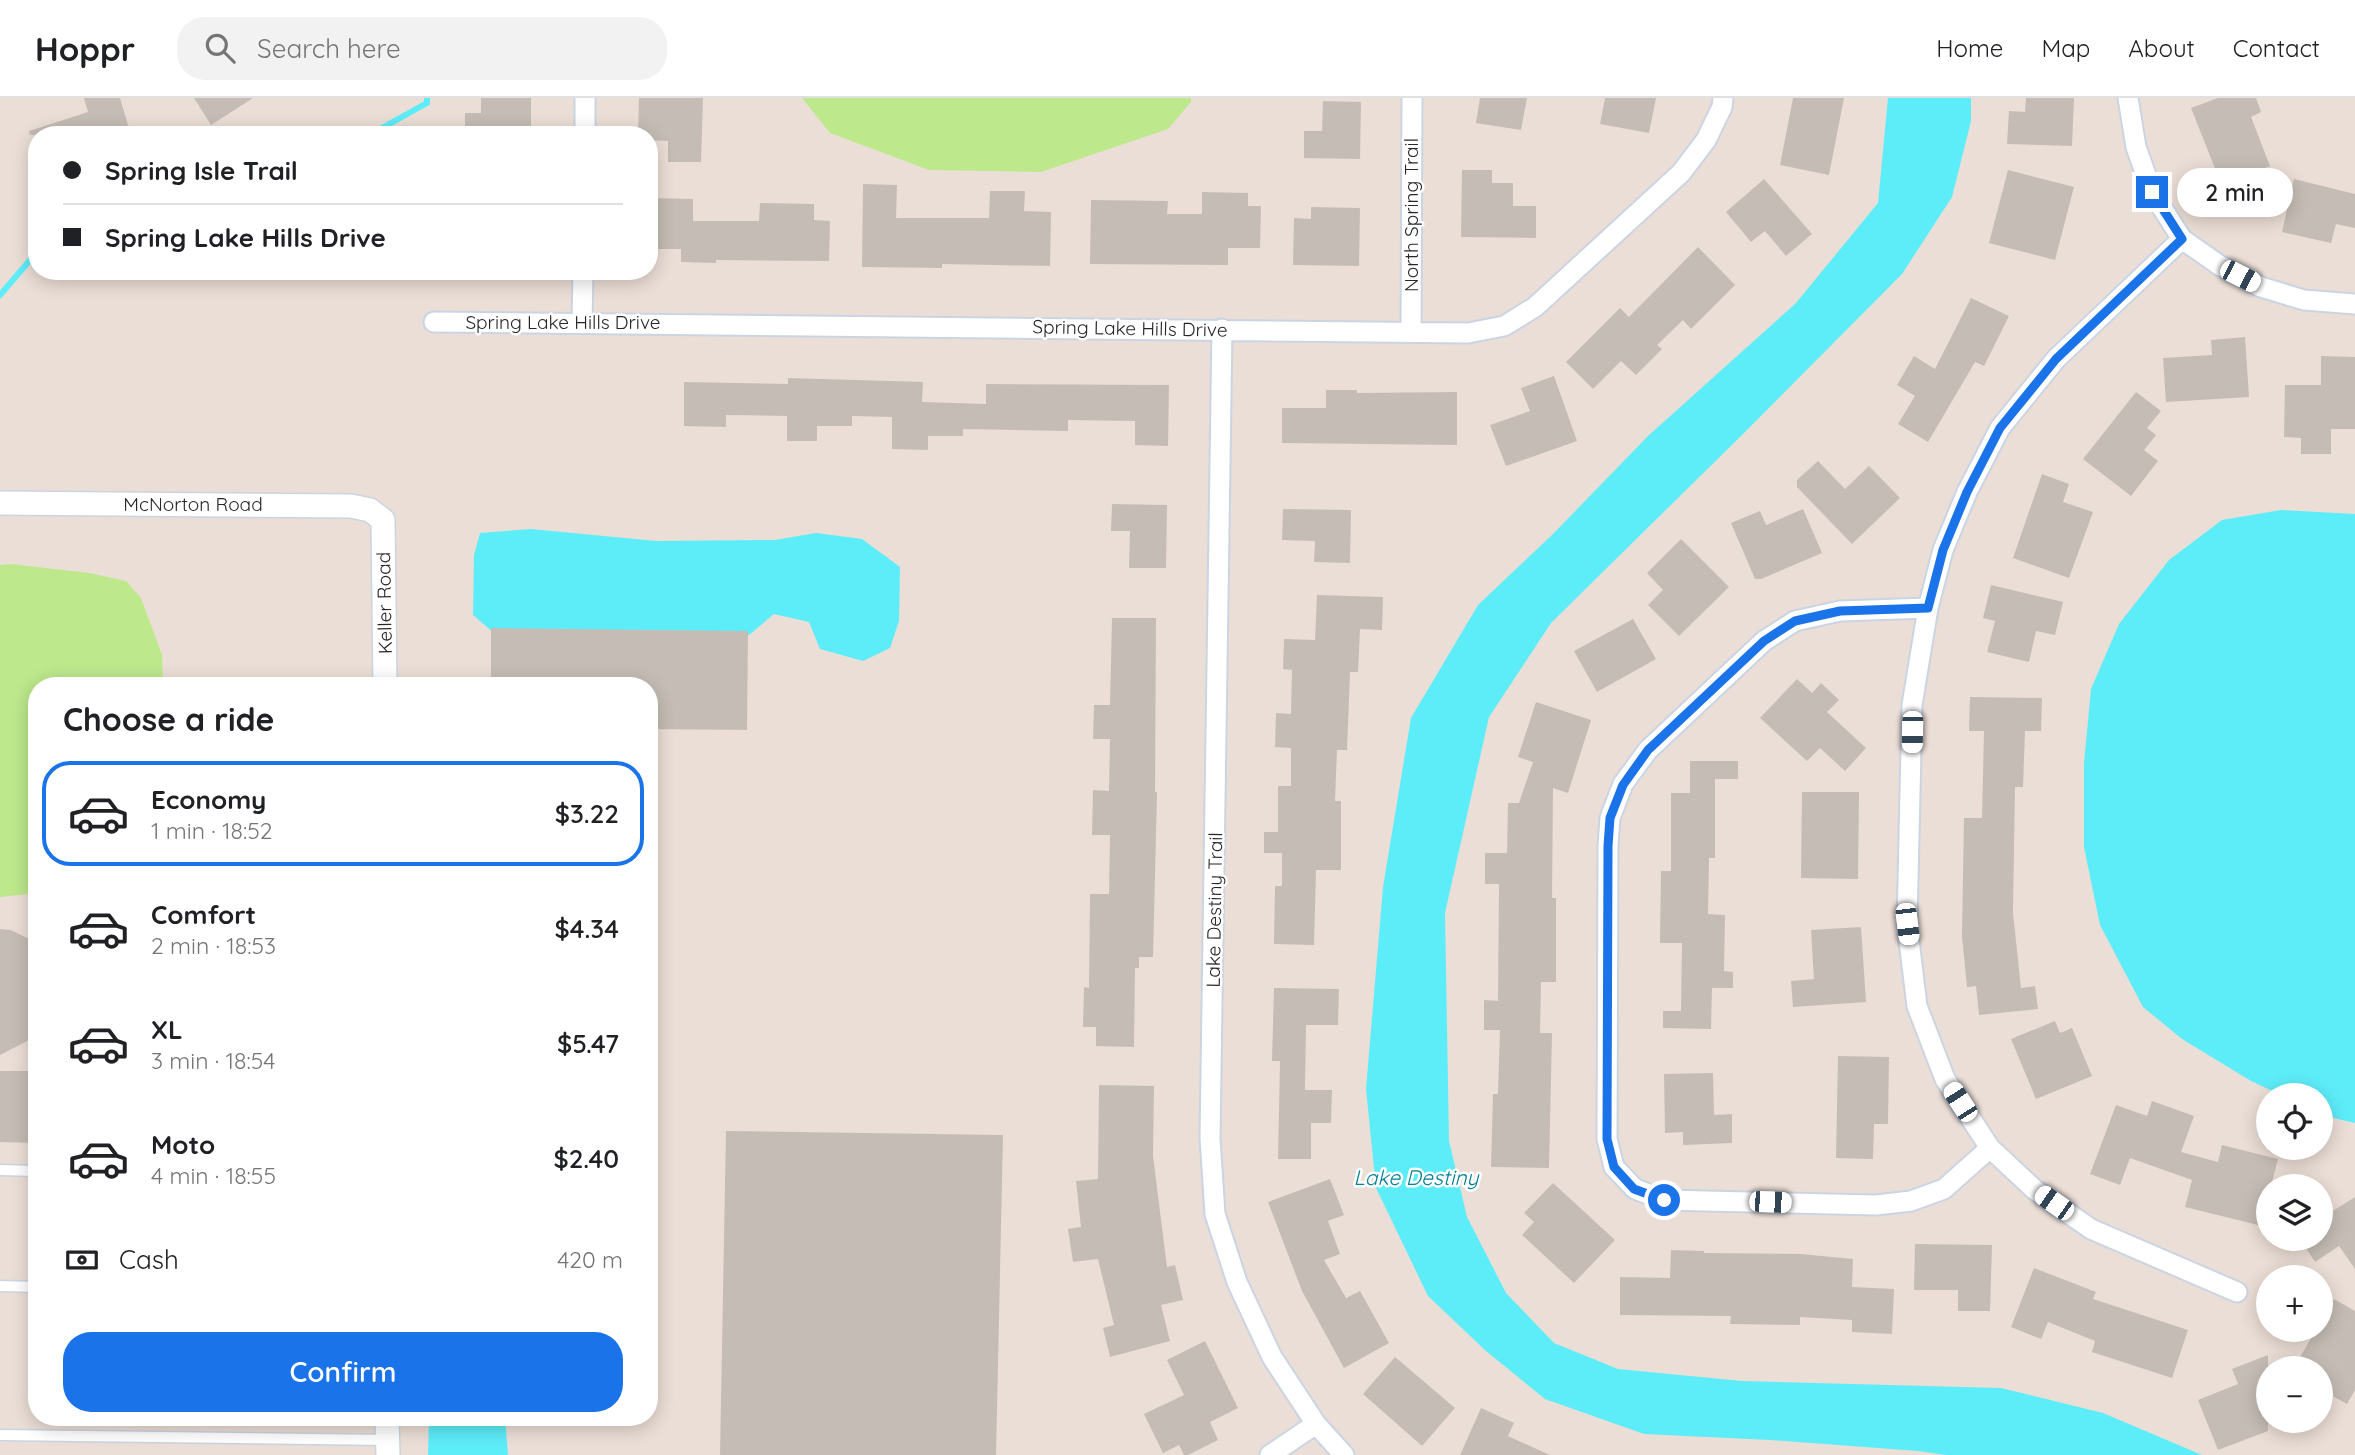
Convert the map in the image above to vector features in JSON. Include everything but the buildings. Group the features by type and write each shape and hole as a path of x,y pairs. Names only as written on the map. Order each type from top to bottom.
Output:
{"street":[{"path":"585,98 585,126"},
{"name":"North Spring Trail","path":"1411,332 1412,98"},
{"name":"Spring Lake Hills Drive","path":"434,322 1468,333 1504,327 1535,307 1681,173 1706,140 1722,107 1723,98"},
{"path":"2128,98 2136,147 2152,192 2182,239 2219,265 2261,287 2304,300 2355,304"},
{"path":"2182,239 2056,359 2000,428 1967,492 1943,550 1928,608 1912,705 1907,924 1917,1006 1935,1055 1945,1079 1990,1147 2035,1190 2091,1229 2237,1293"},
{"path":"582,322 583,280"},
{"name":"Lake Destiny Trail","path":"1222,329 1210,1138 1215,1214 1237,1282 1272,1357 1316,1424 1344,1455"},
{"name":"McNorton Road","path":"0,503 351,506 370,510 383,520"},
{"name":"Keller Road","path":"383,520 385,677"},
{"path":"1928,608 1840,611 1795,621 1764,641 1648,750 1623,785 1610,818 1608,846 1607,1139 1614,1167 1634,1189 1664,1200 1876,1205 1911,1201 1944,1189 1990,1147"},
{"path":"1270,1455 1316,1424"}],"lane":[{"path":"0,1170 28,1171"},
{"path":"0,1286 28,1287"},
{"path":"0,1435 388,1438"}],"green space":[{"path":"802,98 1191,98 1191,102 1168,129 1041,172 929,170 830,133"},
{"path":"0,565 89,573 126,581 141,598 162,655 163,677 28,677 28,894 0,897"}],"water":[{"name":"Lake Destiny","path":"1888,98 1971,98 1971,121 1952,197 1902,274 1551,623 1489,717 1445,913 1449,1141 1467,1217 1506,1293 1554,1343 1618,1369 1742,1381 2001,1388 2103,1413 2202,1455 1946,1455 1770,1440 1644,1434 1545,1399 1486,1351 1428,1296 1376,1188 1366,1089 1383,887 1411,718 1478,605 1553,534 1648,436 1796,303 1878,203"},
{"path":"2281,510 2355,514 2355,1123 2333,1118 2333,1083 2256,1083 2182,1039 2143,1007 2100,925 2084,847 2084,763 2091,689 2119,624 2169,560 2222,520"},
{"path":"531,529 656,541 775,540 816,533 862,539 900,567 899,621 890,648 863,661 820,649 809,622 774,614 749,635 495,634 473,615 474,555 480,533"},
{"path":"429,1426 506,1426 508,1455 428,1455"}],"waterway":[{"path":"386,126 427,103 427,98"},
{"path":"0,295 28,262"}],"route":[{"path":"1664,1200 1634,1189 1614,1167 1607,1139 1608,846 1610,818 1623,785 1648,750 1764,641 1795,621 1840,611 1928,608 1943,550 1967,492 2000,428 2056,359 2182,239 2152,192"}]}
